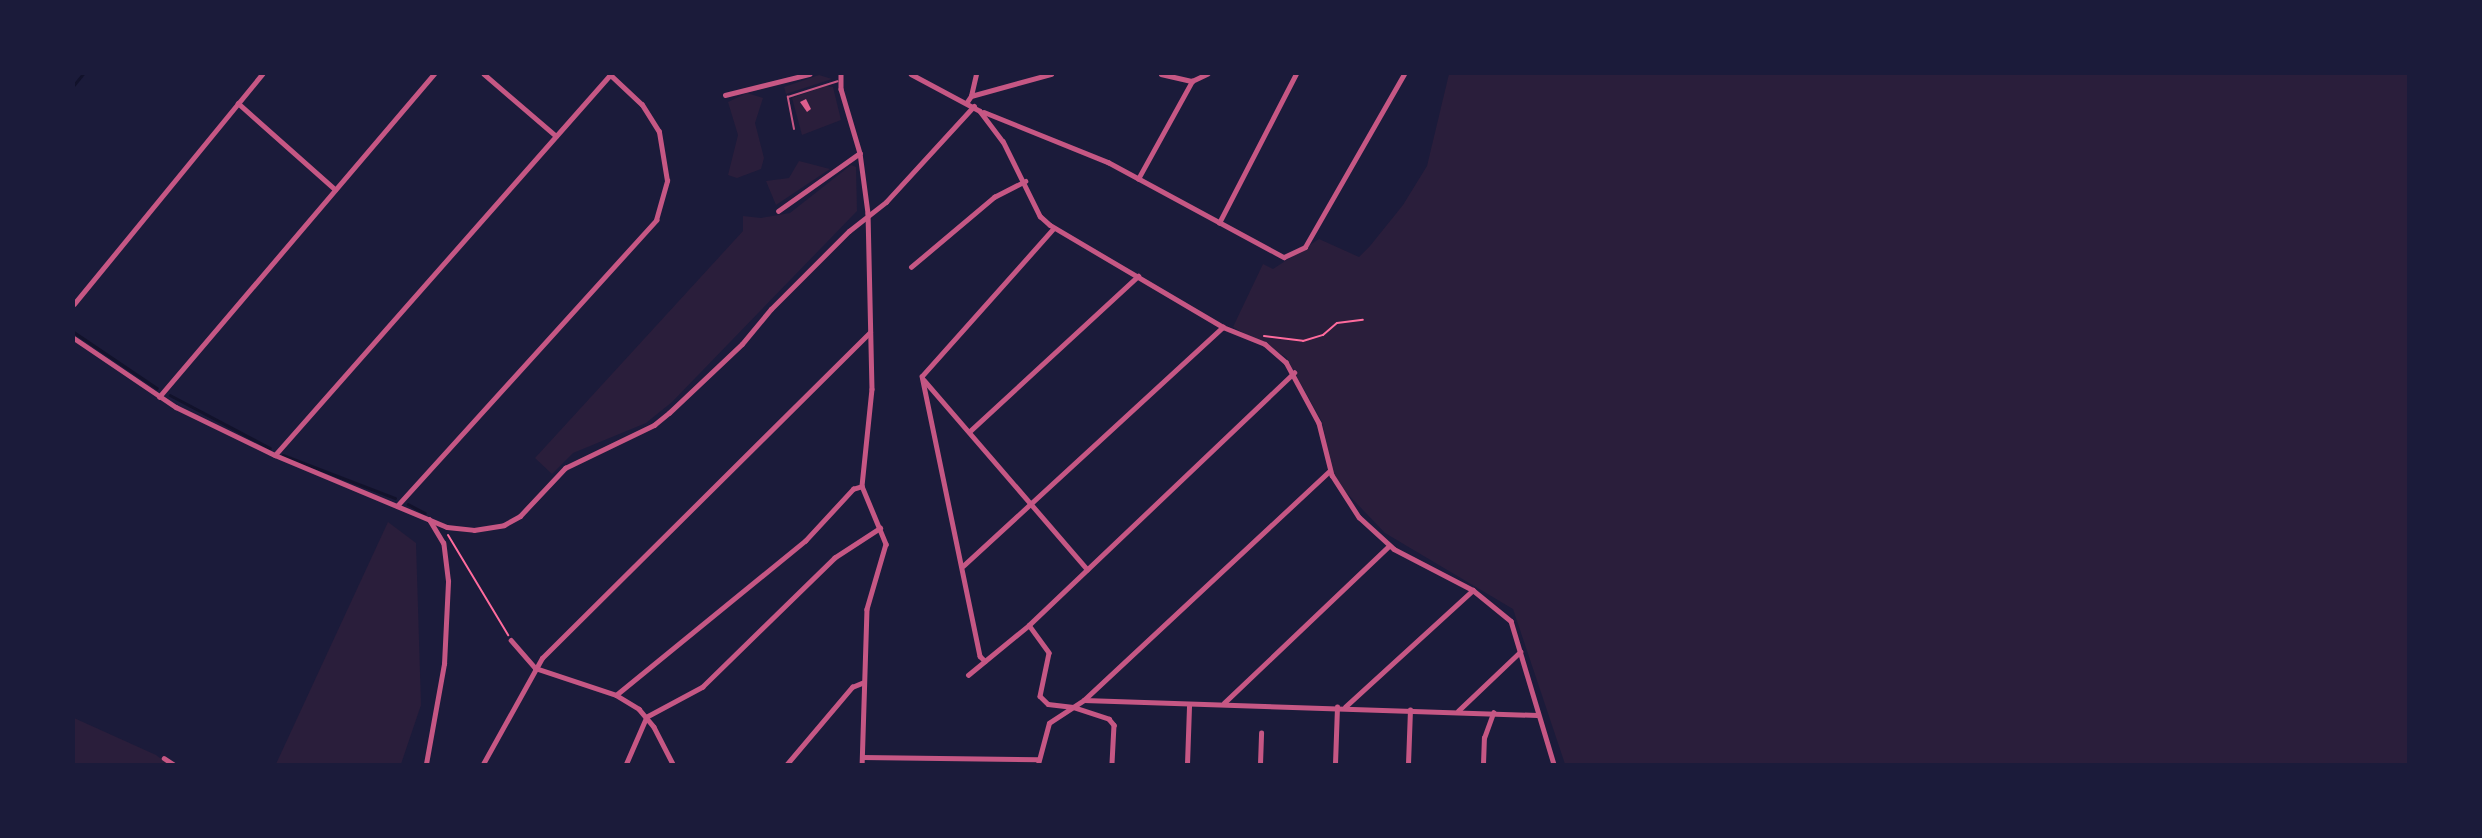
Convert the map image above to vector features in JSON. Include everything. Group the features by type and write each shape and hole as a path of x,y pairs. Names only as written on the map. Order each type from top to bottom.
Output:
{"street":[{"path":"74,304 262,74"},
{"path":"159,397 435,74"},
{"path":"484,74 556,136"},
{"path":"275,455 611,74 642,105 659,132 667,181 656,220 397,506"},
{"path":"725,95 809,74"},
{"path":"911,74 980,111 1025,181 1040,216 1055,228 1223,327 1265,344 1294,373 1319,423 1331,471 1359,517 1390,546 1473,590 1508,618 1521,651 1540,726 1554,765"},
{"path":"967,102 976,74"},
{"path":"971,96 1051,74"},
{"path":"1161,74 1192,81"},
{"path":"1138,179 1192,81 1207,74"},
{"path":"1219,223 1296,74"},
{"path":"980,111 1108,162 1284,257 1305,247 1404,74"},
{"path":"839,76 860,153 868,213 872,389 862,486 880,528 886,552 869,597 862,683 862,765"},
{"path":"238,103 335,189"},
{"path":"74,338 159,397 275,455 447,527 504,525 520,516 565,468 654,425 742,344 771,309 868,213 886,202 974,106"},
{"path":"778,211 860,153"},
{"path":"911,267 994,197 1025,181"},
{"path":"922,376 1055,228"},
{"path":"969,432 1138,276"},
{"path":"963,566 1223,327"},
{"path":"483,765 535,668 871,331"},
{"path":"968,675 1029,625 1294,373"},
{"path":"922,376 1087,569"},
{"path":"922,376 980,656 985,661"},
{"path":"862,757 958,762 1038,762 1049,723 1084,700 1331,471"},
{"path":"616,695 805,541 853,489 862,486"},
{"path":"426,765 444,664 448,581 443,544 429,519"},
{"path":"626,765 646,717 702,687 834,558 880,528"},
{"path":"1224,704 1390,546"},
{"path":"1345,707 1473,590"},
{"path":"1029,625 1049,653 1040,695 1048,704 1073,707 1114,725 1112,765"},
{"path":"511,640 535,668 616,695 646,717 673,765"},
{"path":"1458,712 1521,651"},
{"path":"787,765 852,687 862,683"},
{"path":"1084,700 1537,715"},
{"path":"1187,765 1189,705"},
{"path":"1335,765 1337,707"},
{"path":"1408,765 1410,710"},
{"path":"1483,765 1484,738 1493,713"},
{"path":"1260,765 1261,733"},
{"path":"164,758 173,765"}],"lane":[{"path":"794,129 788,97 839,76"}],"path":[{"path":"1264,336 1303,341 1323,335 1337,323 1363,320"},
{"path":"447,527 511,640"}],"shaded area":[{"path":"1449,74 2408,74 2408,764 1565,764 1513,609 1385,533 1340,486 1332,469 1322,422 1286,357 1233,327 1263,264 1273,269 1319,239 1359,257 1370,246 1403,205 1427,166"},
{"path":"819,75 832,79 786,94 784,87"},
{"path":"825,86 833,87 841,120 802,135 792,98"},
{"path":"747,93 763,98 755,123 764,158 761,169 737,178 728,175 738,135 728,102"},
{"path":"799,161 830,169 776,205 766,181 789,178"},
{"path":"851,165 856,167 857,211 672,402 646,423 573,453 552,474 535,458 743,231 743,216 761,218 790,213"},
{"path":"388,522 416,543 421,705 401,764 276,764"},
{"path":"74,718 156,755 168,764 74,764"}],"building":[{"path":"806,99 811,109 807,112 800,102"}],"waterway":[{"path":"74,85 83,74"},
{"path":"74,332 157,388"},
{"path":"170,395 270,448"},
{"path":"283,455 395,498"},
{"path":"408,504 425,513"}]}
